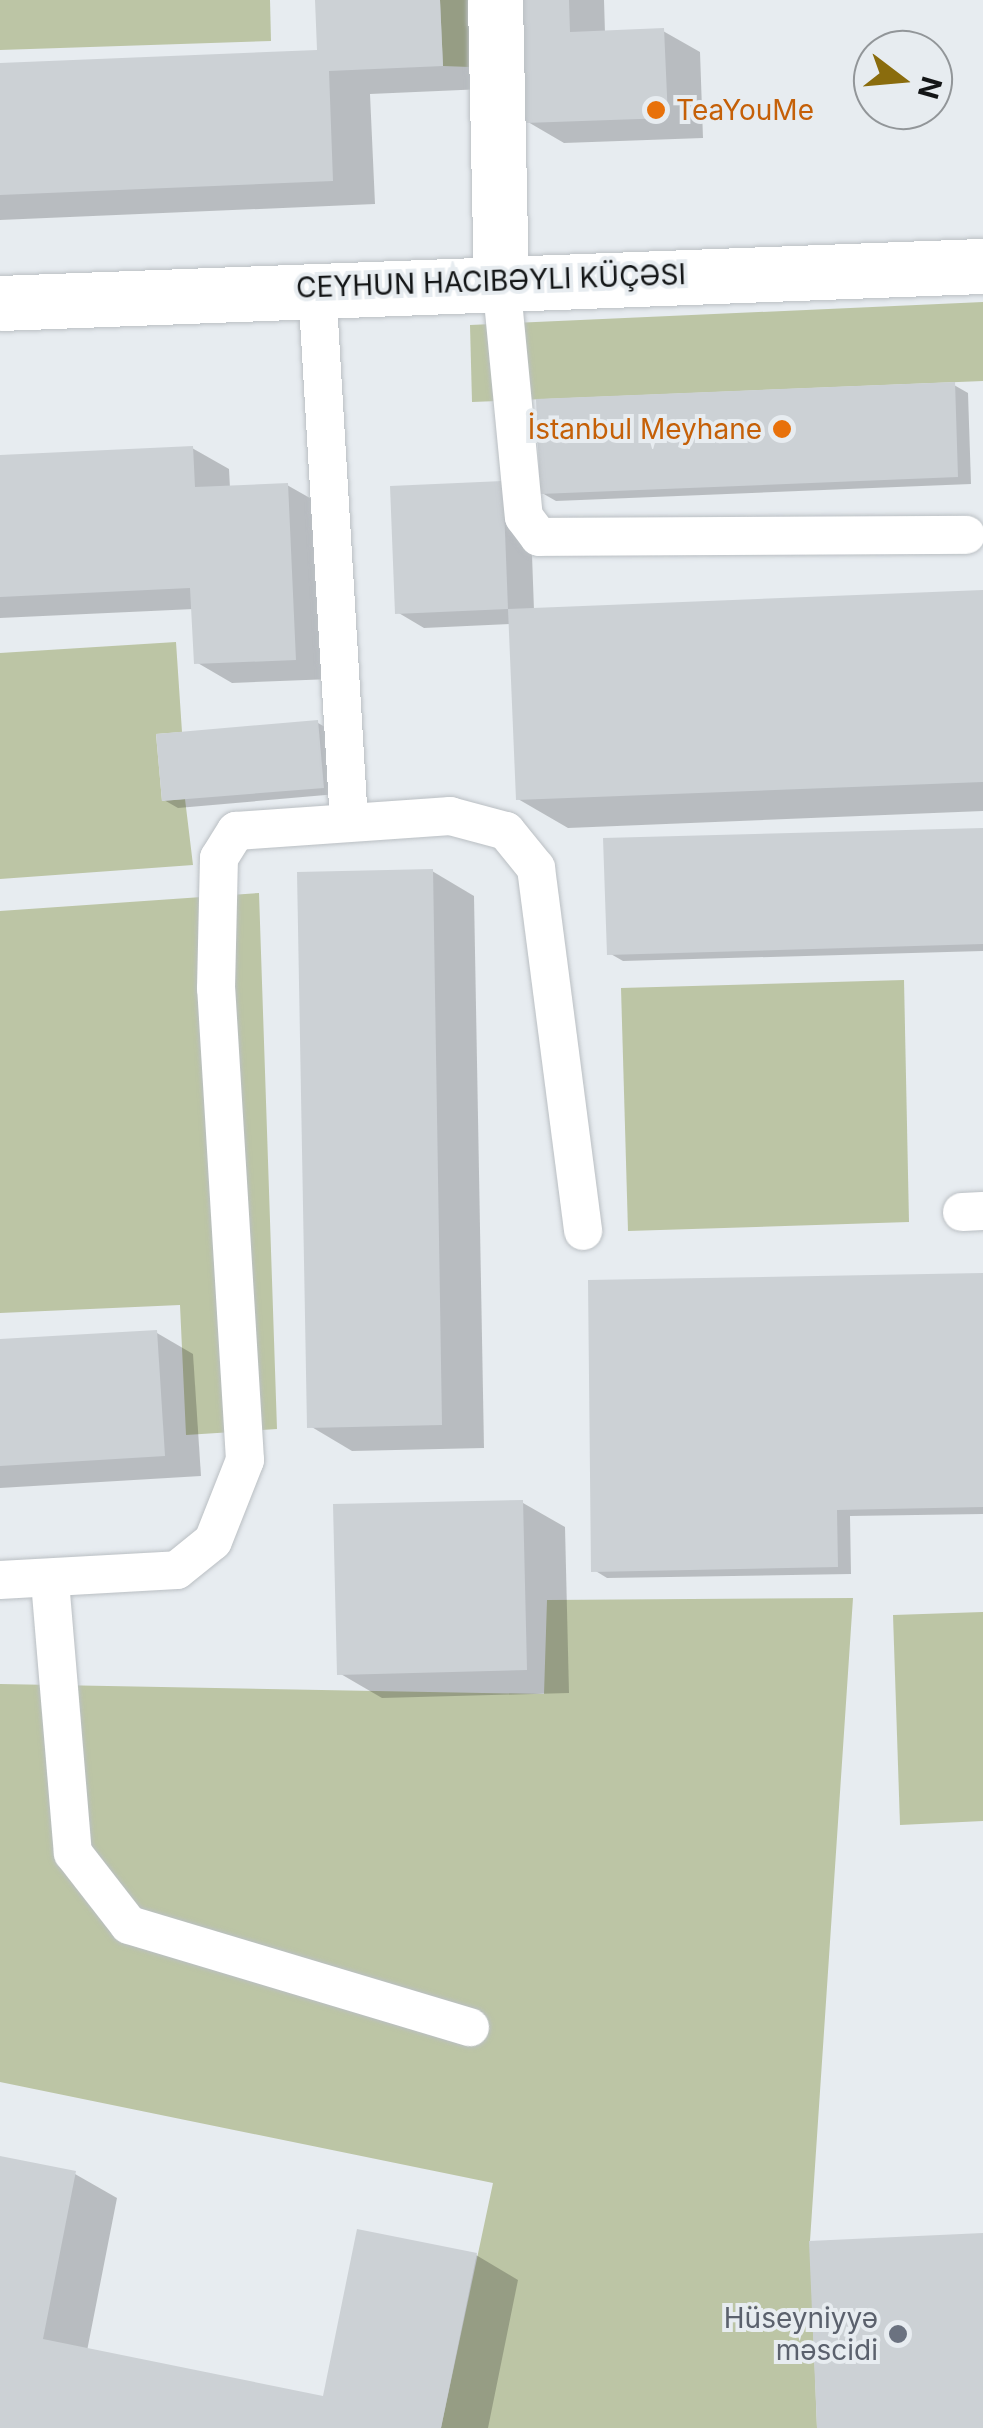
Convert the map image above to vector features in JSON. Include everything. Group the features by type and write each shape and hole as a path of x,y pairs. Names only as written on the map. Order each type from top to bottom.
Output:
{"main road":[{"path":"494,0 501,280"},
{"path":"0,303 501,280 983,266"}],"lane":[{"path":"501,280 524,517 539,537 966,536"},
{"path":"317,287 349,822"},
{"path":"0,1580 50,1581 177,1570 213,1541 245,1460 216,990 218,858 236,831 450,816 506,832 536,868 583,1231"},
{"path":"50,1581 73,1854 129,1924 470,2028"}],"green space":[{"path":"0,0 270,0 271,41 0,50"},
{"path":"440,0 468,0 470,67 443,66"},
{"path":"983,302 983,381 472,402 470,325"},
{"path":"176,642 182,732 156,734 162,801 185,799 193,865 0,879 0,653"},
{"path":"259,893 277,1429 186,1435 180,1305 0,1313 0,911"},
{"path":"904,980 909,1222 628,1231 621,988"},
{"path":"853,1598 810,2241 817,2428 441,2428 493,2183 0,2082 0,1684 544,1694 547,1600"},
{"path":"983,1612 983,1821 900,1825 893,1615"}],"building":[{"path":"315,0 440,0 443,66 329,71 333,181 0,195 0,63 317,50"},
{"path":"521,0 569,0 570,32 664,28 668,118 525,123"},
{"path":"955,382 958,477 540,494 536,399"},
{"path":"193,446 195,487 288,483 296,660 194,664 190,588 0,597 0,455"},
{"path":"503,481 508,609 395,614 390,486"},
{"path":"983,590 983,782 516,800 508,609"},
{"path":"318,720 324,788 162,801 156,734"},
{"path":"983,828 983,944 607,955 603,838"},
{"path":"433,869 442,1425 307,1428 297,872"},
{"path":"983,1273 983,1507 837,1510 838,1567 591,1572 588,1280"},
{"path":"157,1330 165,1456 0,1466 0,1339"},
{"path":"523,1500 527,1670 337,1675 333,1504"},
{"path":"0,2156 76,2171 43,2339 323,2396 357,2229 477,2253 441,2428 0,2428"},
{"name":"Hüseyniyyə məscidi","path":"983,2233 983,2428 817,2428 809,2241"}],"place":[{"name":"TeaYouMe","path":"656,110"},
{"name":"İstanbul Meyhane","path":"782,429"},
{"name":"Hüseyniyyə məscidi","path":"898,2334"}]}
